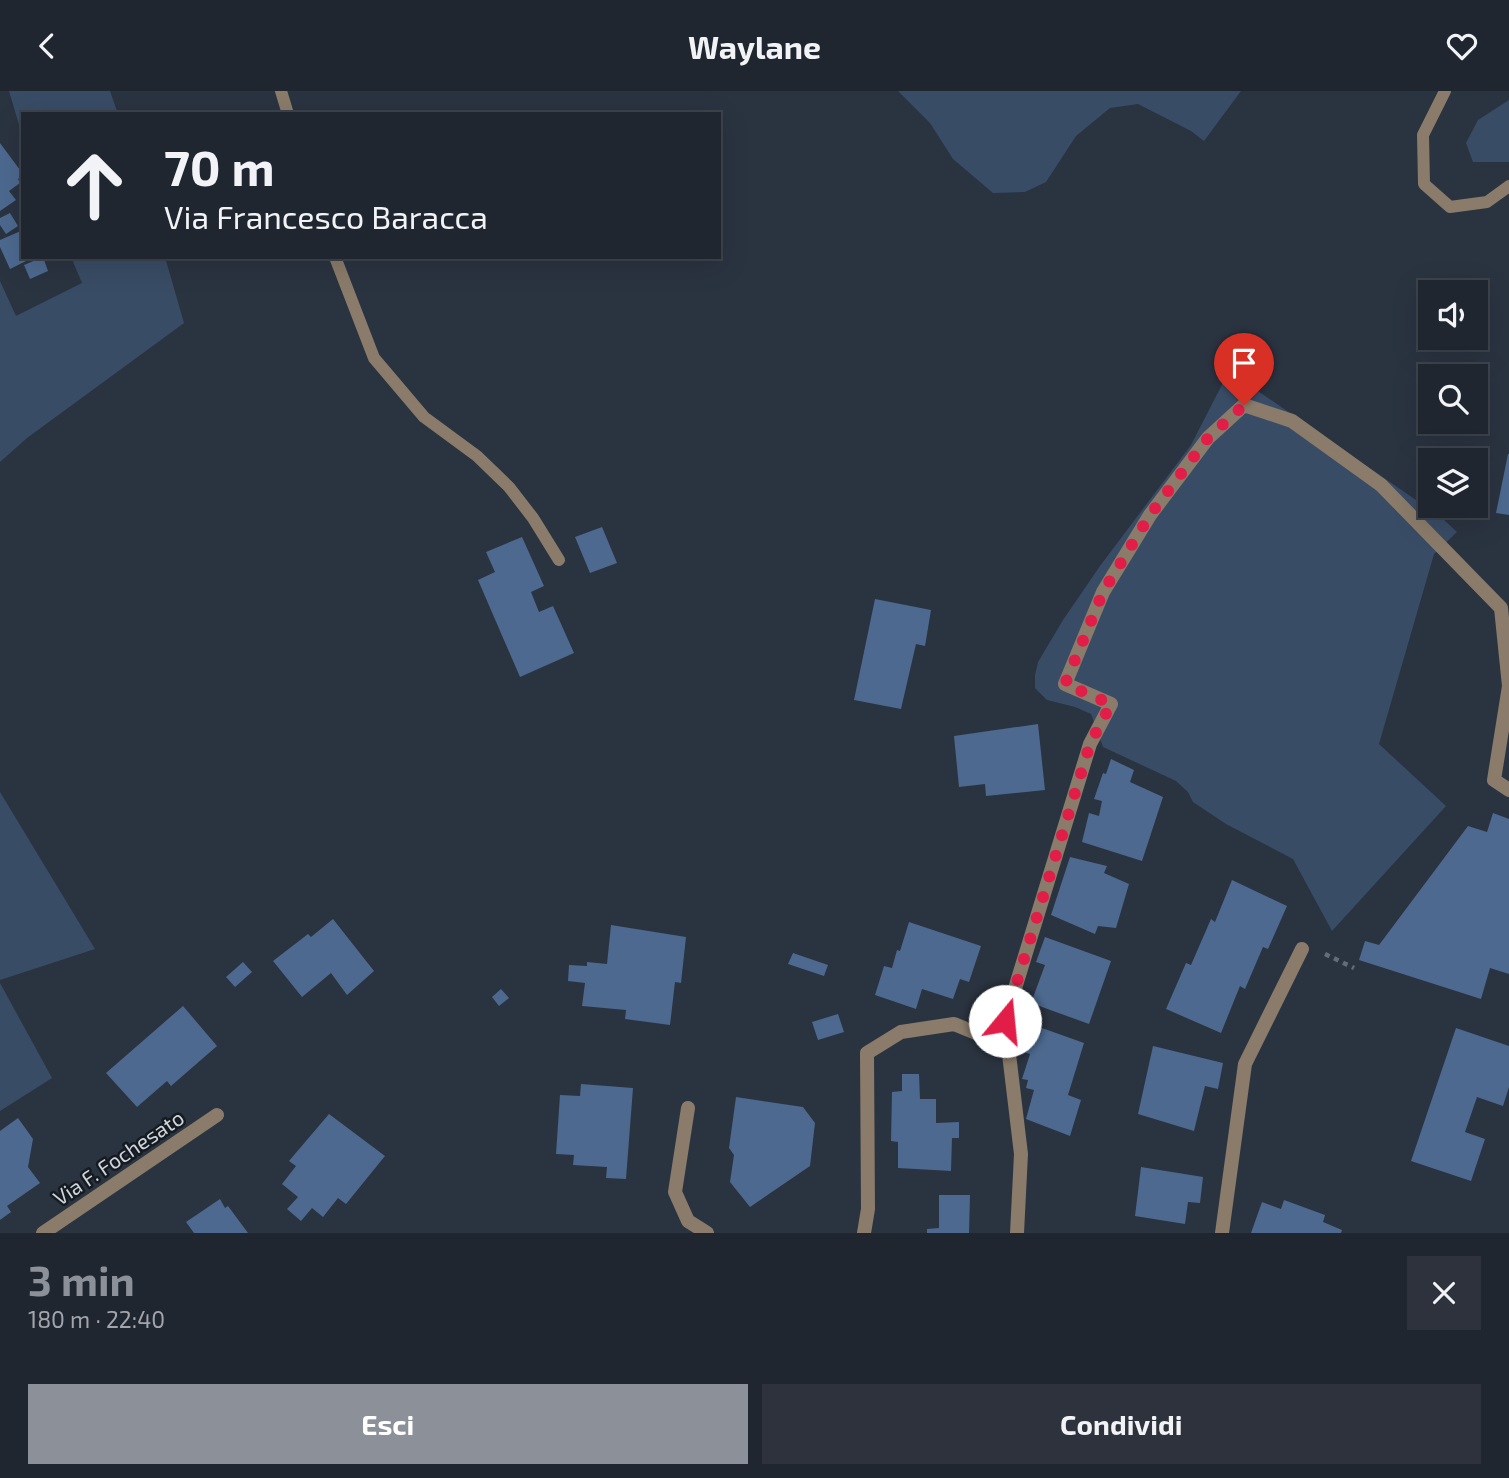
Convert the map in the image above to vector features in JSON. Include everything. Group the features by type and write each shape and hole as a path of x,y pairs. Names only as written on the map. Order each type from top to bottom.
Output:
{"street":[{"path":"1017,1233 1021,1154 1005,1021 1090,744 1111,704 1065,684 1103,592 1150,515 1208,438 1244,405 1292,421 1381,485 1501,608 1509,685 1494,780 1509,790"},
{"path":"1222,1233 1244,1064 1302,949"},
{"path":"864,1233 868,1209 867,1053 901,1033 954,1024 1008,1046"},
{"path":"688,1108 675,1192 688,1221 707,1233"},
{"name":"Via F. Fochesato","path":"43,1233 217,1115"}],"lane":[{"path":"281,91 287,112"},
{"path":"1445,91 1423,135 1424,184 1450,207 1488,202 1509,186"},
{"path":"336,259 374,358 424,417 477,456 509,487 533,518 559,560"}],"path":[{"path":"1325,954 1354,968"}],"shaded area":[{"path":"9,91 110,91 117,112 21,112 21,131"},
{"path":"898,91 1241,91 1204,141 1191,131 1138,104 1110,108 1076,136 1046,182 1025,192 993,193 953,159 930,123"},
{"path":"1509,100 1509,162 1473,162 1466,143 1478,120"},
{"path":"72,259 166,259 184,323 27,438 0,462 0,281 16,316 82,283"},
{"path":"1229,371 1418,501 1418,518 1442,518 1457,532 1434,554 1379,744 1446,806 1332,931 1293,859 1226,824 1193,802 1188,792 1176,781 1103,747 1091,714 1047,700 1035,688 1038,662 1063,620 1191,445"},
{"path":"0,792 95,949 0,980"},
{"path":"0,983 52,1078 0,1111"}],"building":[{"path":"0,143 21,171 21,176 18,179 20,183 9,191 16,200 0,211"},
{"path":"10,213 18,226 6,234 0,225 0,218"},
{"path":"21,231 21,259 30,259 10,269 0,247 0,240"},
{"path":"44,259 48,271 30,279 24,265"},
{"path":"1509,454 1509,515 1496,513"},
{"path":"602,527 617,563 590,573 575,537"},
{"path":"522,537 544,586 531,592 539,612 553,606 574,653 520,677 478,580 495,572 486,552"},
{"path":"875,599 931,610 925,646 916,644 901,709 854,700"},
{"path":"1038,724 1045,790 986,796 985,784 959,787 954,736"},
{"path":"1111,759 1134,770 1130,782 1163,797 1142,861 1082,842 1089,813 1099,816 1102,801 1094,799"},
{"path":"1493,813 1509,819 1509,974 1490,968 1481,999 1359,960 1365,941 1379,945 1468,826 1487,832"},
{"path":"1070,857 1107,866 1104,873 1129,884 1116,928 1098,926 1095,934 1051,915"},
{"path":"1232,880 1287,906 1268,949 1263,947 1245,989 1240,986 1221,1033 1166,1009 1186,963 1191,965 1211,919 1215,922"},
{"path":"333,919 374,971 347,995 331,973 302,997 273,961 308,934 311,937"},
{"path":"909,922 981,946 969,982 960,979 953,999 922,989 916,1009 875,995 884,966 892,968 897,950 900,951"},
{"path":"611,925 686,937 681,983 675,982 670,1025 625,1019 626,1010 582,1006 585,983 568,981 569,965 587,966 587,962 607,964"},
{"path":"1045,937 1111,961 1089,1024 1031,1003 1045,965 1036,962"},
{"path":"793,953 828,965 824,976 788,964"},
{"path":"243,962 252,972 235,987 226,977"},
{"path":"501,989 509,998 499,1006 492,997"},
{"path":"183,1006 217,1046 171,1086 167,1081 137,1107 106,1073"},
{"path":"838,1014 844,1032 818,1040 812,1022"},
{"path":"1028,1023 1084,1043 1068,1095 1081,1100 1070,1136 1026,1119 1034,1090 1026,1088 1028,1080 1022,1079 1030,1054 1020,1051"},
{"path":"1456,1028 1509,1046 1509,1087 1503,1106 1477,1097 1465,1132 1485,1139 1471,1181 1411,1161"},
{"path":"1153,1046 1223,1063 1218,1089 1205,1086 1194,1131 1138,1114"},
{"path":"902,1074 919,1074 920,1099 936,1099 936,1123 959,1122 959,1138 952,1138 951,1171 898,1168 898,1142 891,1141 892,1092 902,1091"},
{"path":"581,1084 633,1088 626,1179 606,1178 607,1167 573,1165 574,1155 556,1154 560,1095 580,1096"},
{"path":"736,1097 803,1107 815,1123 810,1166 750,1207 730,1182 734,1155 729,1148"},
{"path":"329,1114 385,1156 346,1204 338,1198 323,1217 312,1208 301,1221 287,1209 298,1197 282,1184 296,1166 289,1161"},
{"path":"18,1118 33,1139 28,1167 40,1183 7,1206 11,1212 0,1220 0,1131"},
{"path":"1141,1167 1203,1177 1200,1203 1188,1202 1185,1224 1135,1216"},
{"path":"939,1195 970,1195 969,1233 927,1233 927,1229 939,1228"},
{"path":"220,1199 248,1233 194,1233 186,1222"},
{"path":"1284,1200 1325,1215 1323,1222 1342,1230 1341,1233 1251,1233 1262,1202 1281,1209"}],"route":[{"path":"1005,1021 1090,744 1111,704 1065,684 1103,592 1150,515 1208,438 1244,405"}]}
